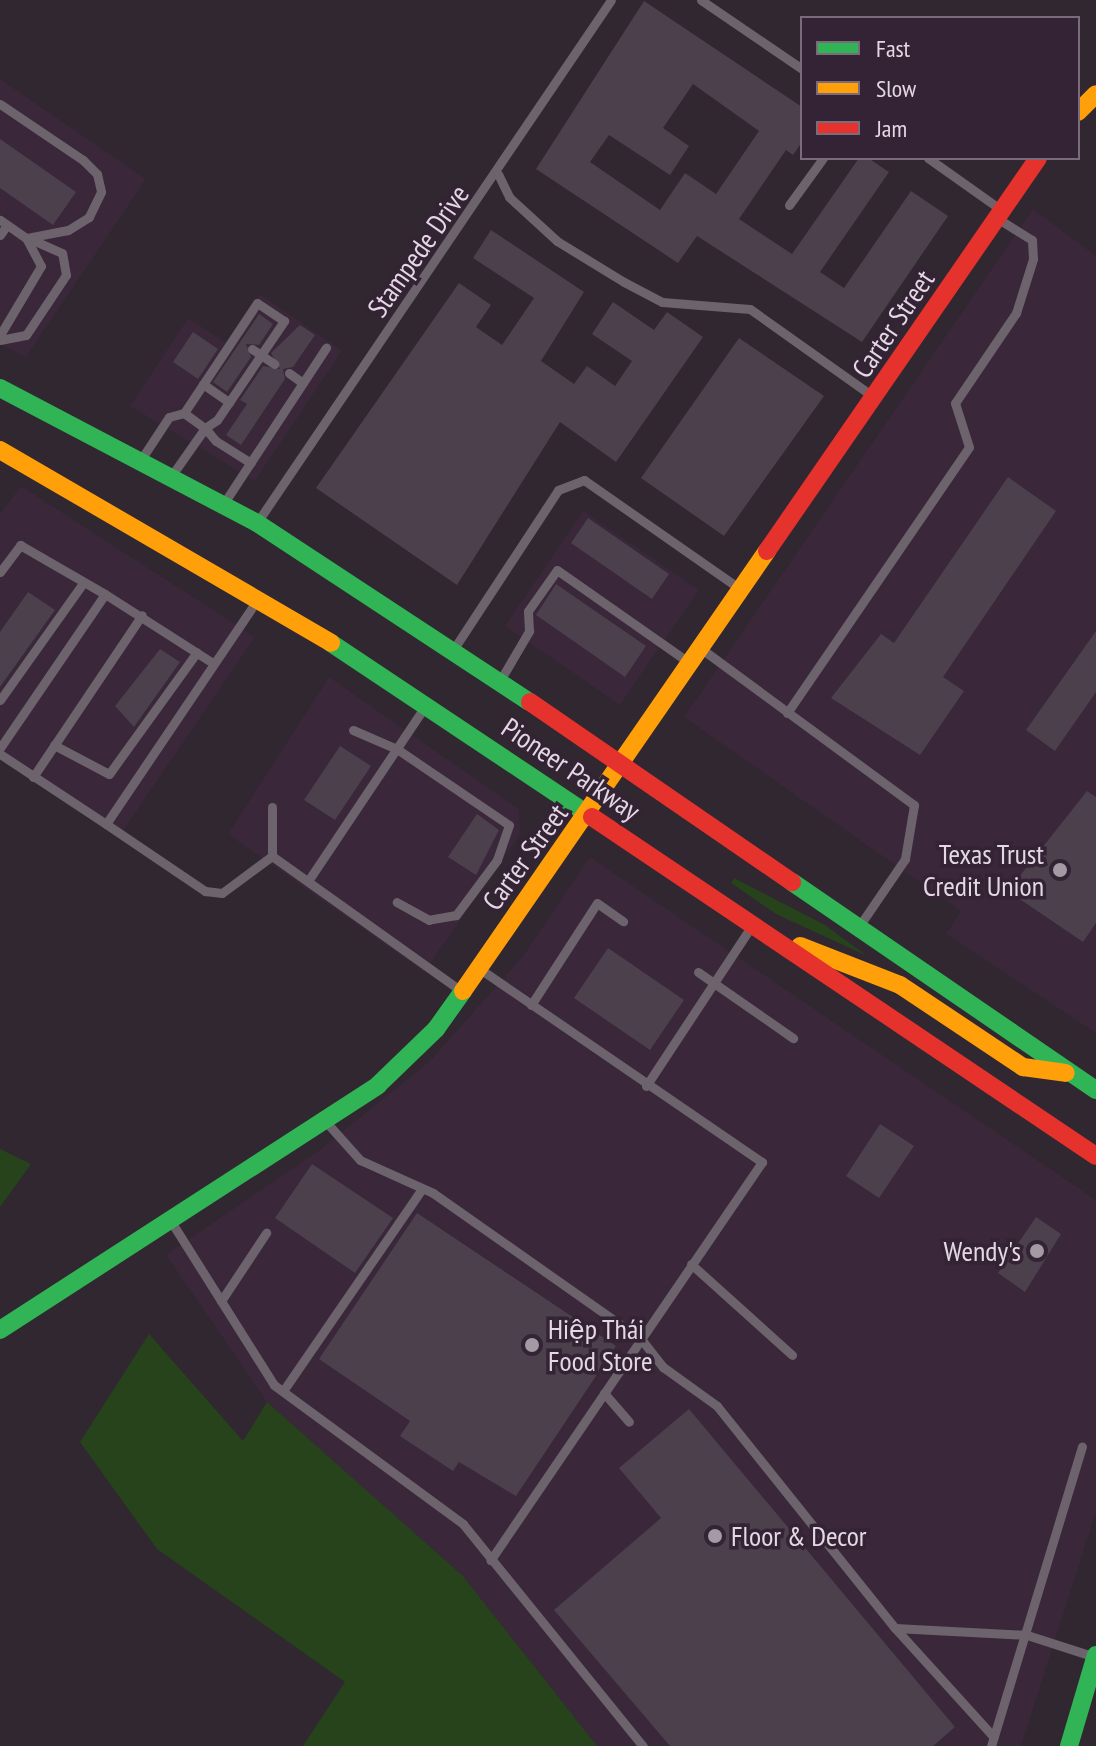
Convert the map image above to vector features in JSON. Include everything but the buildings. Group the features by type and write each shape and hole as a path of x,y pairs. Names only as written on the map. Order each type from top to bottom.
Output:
{"main road":[{"path":"1080,110 1096,94"},
{"name":"Carter Street","path":"0,1330 378,1085 463,992 623,769 1037,160"},
{"name":"Pioneer Parkway","path":"0,388 257,523 453,650 1096,1090"},
{"name":"Pioneer Parkway","path":"0,450 259,597 426,705 1096,1156"},
{"path":"782,945 812,948 900,985 1023,1067 1070,1073"},
{"path":"1069,1746 1096,1656"}],"lane":[{"name":"Stampede Drive","path":"257,523 498,174 611,0"},
{"path":"701,0 800,68"},
{"path":"0,104 83,160 99,183 89,217 68,230 26,238"},
{"path":"789,205 822,160"},
{"path":"787,713 969,447 955,403 1016,313 1033,259 1032,240 931,160"},
{"path":"498,174 509,197 557,241 624,282 662,302 750,309 876,399"},
{"path":"0,235 3,222 26,238 62,253 66,275 26,335 0,337"},
{"path":"0,337 41,266 26,238"},
{"path":"139,462 169,417 184,413 236,339 257,303 284,321 256,352 229,402 205,428 170,477"},
{"path":"222,506 326,348"},
{"path":"256,352 274,364"},
{"path":"289,373 303,383"},
{"path":"203,384 229,402"},
{"path":"184,413 251,463"},
{"path":"453,650 558,490 584,480 743,591"},
{"path":"0,572 20,545 142,615 213,663"},
{"path":"500,682 529,631 528,611 557,570 787,713 914,805 905,859 858,928"},
{"path":"0,700 83,583"},
{"path":"0,748 105,594"},
{"path":"106,824 259,597"},
{"path":"33,777 142,615"},
{"path":"54,745 109,774 197,652"},
{"path":"308,881 426,705"},
{"path":"353,730 397,749 468,792 510,833 456,915 429,920 397,902"},
{"path":"0,754 205,891 222,893 272,856"},
{"path":"272,807 272,856"},
{"path":"272,856 463,992"},
{"path":"531,1005 597,903 623,921"},
{"path":"646,1086 752,925"},
{"path":"480,969 646,1086 762,1162 491,1560"},
{"path":"698,972 793,1038"},
{"path":"324,1120 360,1160 422,1189 641,1339 663,1367 717,1406 895,1628 993,1742"},
{"path":"283,1391 422,1189"},
{"path":"170,1220 283,1391 463,1524 643,1746"},
{"path":"221,1301 266,1233"},
{"path":"691,1264 792,1355"},
{"path":"604,1393 629,1422"},
{"path":"993,1742 1082,1446"},
{"path":"895,1628 1027,1635 1096,1656"}],"shaded area":[{"path":"0,79 146,179 26,357 0,344"},
{"path":"1033,209 1096,256 1096,1033 946,934 961,911 684,717"},
{"path":"260,294 342,351 255,481 130,406 188,318 227,343"},
{"path":"21,486 255,637 121,834 0,754 0,514"},
{"path":"583,511 699,590 620,705 505,626"},
{"path":"329,677 519,809 520,835 424,972 228,834"},
{"path":"590,857 1096,1200 1096,1512 1021,1746 597,1746 463,1576 267,1402 166,1255 321,1149 430,1061 523,956"}],"green space":[{"path":"734,878 825,925 867,956 776,914 731,883"},
{"path":"0,1149 31,1164 0,1207"},
{"path":"149,1334 243,1441 267,1402 463,1576 597,1746 303,1746 345,1682 157,1549 80,1442"}],"traffic: fast":[{"path":"0,388 257,523 530,702"},
{"path":"331,643 592,817"},
{"path":"792,882 1096,1090"},
{"path":"0,1330 378,1085 436,1029 463,991"},
{"path":"1069,1746 1096,1655"}],"traffic: slow":[{"path":"1080,110 1096,94"},
{"path":"0,450 331,643"},
{"path":"463,991 767,551"},
{"path":"800,946 900,985 1023,1067 1066,1073"}],"traffic: jam":[{"path":"767,551 1037,160"},
{"path":"530,702 792,882"},
{"path":"592,817 1096,1156"}],"place":[{"name":"Texas Trust Credit Union","path":"1060,870"},
{"name":"Wendy's","path":"1037,1251"},
{"name":"Hiệp Thái Food Store","path":"532,1345"},
{"name":"Floor & Decor","path":"715,1536"}]}
